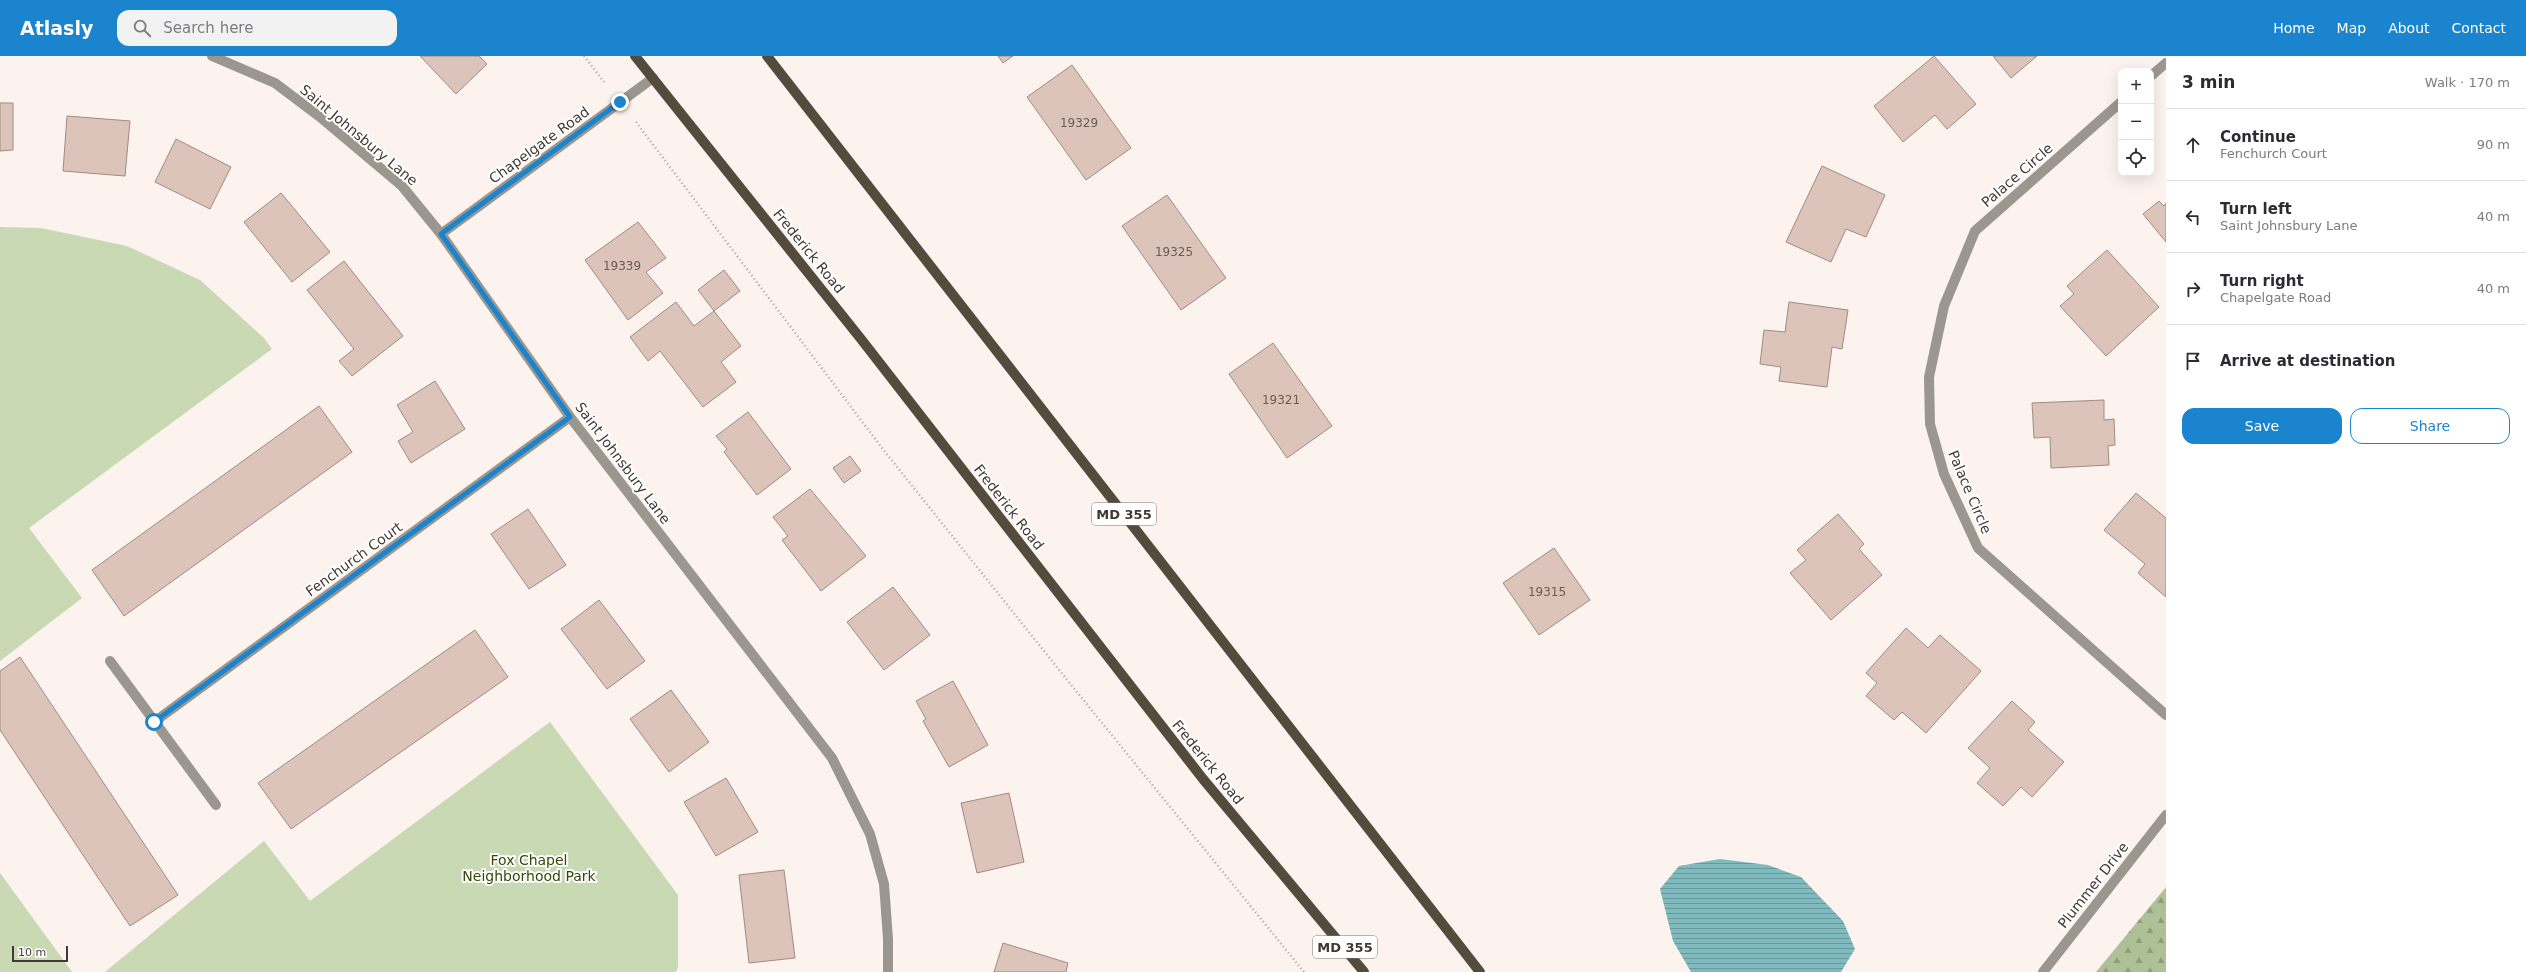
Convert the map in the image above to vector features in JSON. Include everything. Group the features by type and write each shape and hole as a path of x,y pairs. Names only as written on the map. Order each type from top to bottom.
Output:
{"main road":[{"name":"Frederick Road","path":"635,56 862,339 1203,779 1364,972"},
{"name":"MD 355","path":"767,56 1480,972"}],"street":[{"name":"Saint Johnsbury Lane","path":"212,56 275,83 320,117 402,186 441,234 570,417 832,758 870,834 884,884 888,939 888,972"},
{"path":"2154,73 2166,63"},
{"name":"Chapelgate Road","path":"441,234 653,78"},
{"name":"Palace Circle","path":"2119,104 1975,231 1944,306 1929,377 1930,424 1944,474 1978,548 2166,715"},
{"name":"Fenchurch Court","path":"154,722 570,417"},
{"path":"110,661 216,805"},
{"name":"Plummer Drive","path":"2043,972 2166,815"}],"path":[{"path":"584,56 882,448 1068,682 1304,972"}],"green space":[{"path":"0,227 41,228 127,246 200,280 264,338 272,349 29,528 82,598 0,661"},
{"name":"Fox Chapel Neighborhood Park","path":"550,722 678,895 678,967 676,972 105,972 264,841 310,901"},
{"path":"0,873 72,972 0,972"},
{"path":"2166,887 2166,972 2096,972"}],"water":[{"path":"1720,859 1768,865 1801,877 1843,921 1855,949 1841,972 1691,972 1673,941 1660,889 1679,866"}],"building":[{"path":"420,56 479,56 487,64 456,94"},
{"path":"998,56 1013,56 1003,63"},
{"path":"1934,56 1976,104 1947,129 1935,115 1903,142 1874,106"},
{"path":"1993,56 2037,56 2011,78"},
{"path":"1072,65 1131,148 1086,180 1027,97"},
{"path":"0,103 13,103 13,150 0,151"},
{"path":"67,116 130,121 125,176 63,171"},
{"path":"176,139 231,167 210,209 155,182"},
{"path":"1822,166 1885,195 1866,237 1846,229 1831,262 1786,242"},
{"path":"281,193 330,252 292,282 244,222"},
{"path":"1167,195 1226,278 1181,310 1122,226"},
{"path":"2159,201 2164,206 2166,203 2166,242 2143,214"},
{"path":"638,222 666,258 646,272 663,293 628,320 585,260"},
{"path":"2107,250 2159,307 2106,356 2060,306 2074,294 2067,286"},
{"path":"344,261 403,336 352,376 339,361 354,349 307,290"},
{"path":"724,270 740,291 714,311 698,290"},
{"path":"676,302 694,326 714,311 741,346 721,362 736,382 703,407 660,351 648,361 630,337"},
{"path":"1789,302 1848,310 1842,349 1832,347 1827,387 1779,381 1781,367 1760,364 1764,330 1785,332"},
{"path":"1273,343 1332,426 1287,458 1229,374"},
{"path":"435,381 465,429 411,463 398,441 413,432 397,405"},
{"path":"2104,400 2104,420 2114,419 2115,445 2108,446 2109,465 2051,468 2050,437 2034,438 2032,403"},
{"path":"319,406 352,452 124,616 92,570"},
{"path":"748,412 791,469 757,495 724,452 727,449 716,436"},
{"path":"850,456 861,471 844,483 833,468"},
{"path":"810,489 866,556 821,591 782,540 788,536 773,517"},
{"path":"2136,493 2166,518 2166,597 2138,573 2145,564 2104,530"},
{"path":"528,509 566,565 529,589 491,534"},
{"path":"1838,514 1864,544 1859,549 1882,575 1831,620 1790,573 1806,560 1797,550"},
{"path":"1554,548 1590,600 1539,635 1503,583"},
{"path":"893,587 930,635 884,670 847,622"},
{"path":"599,600 645,661 607,689 561,629"},
{"path":"1906,628 1928,648 1940,635 1981,671 1926,733 1902,712 1894,720 1866,696 1877,683 1866,673"},
{"path":"475,630 508,677 291,829 258,783"},
{"path":"20,657 178,895 130,926 0,730 0,671"},
{"path":"953,681 988,745 949,767 923,721 926,719 916,701"},
{"path":"671,690 709,742 669,772 630,719"},
{"path":"2012,701 2035,722 2028,730 2064,762 2032,797 2021,787 2003,806 1977,783 1990,768 1968,748"},
{"path":"726,778 758,832 716,856 684,802"},
{"path":"1009,793 1024,862 977,873 961,803"},
{"path":"784,870 795,958 749,963 739,875"},
{"path":"1003,943 1068,963 1066,972 994,972"}],"route":[{"path":"154,722 570,417 441,234 620,102"}]}
